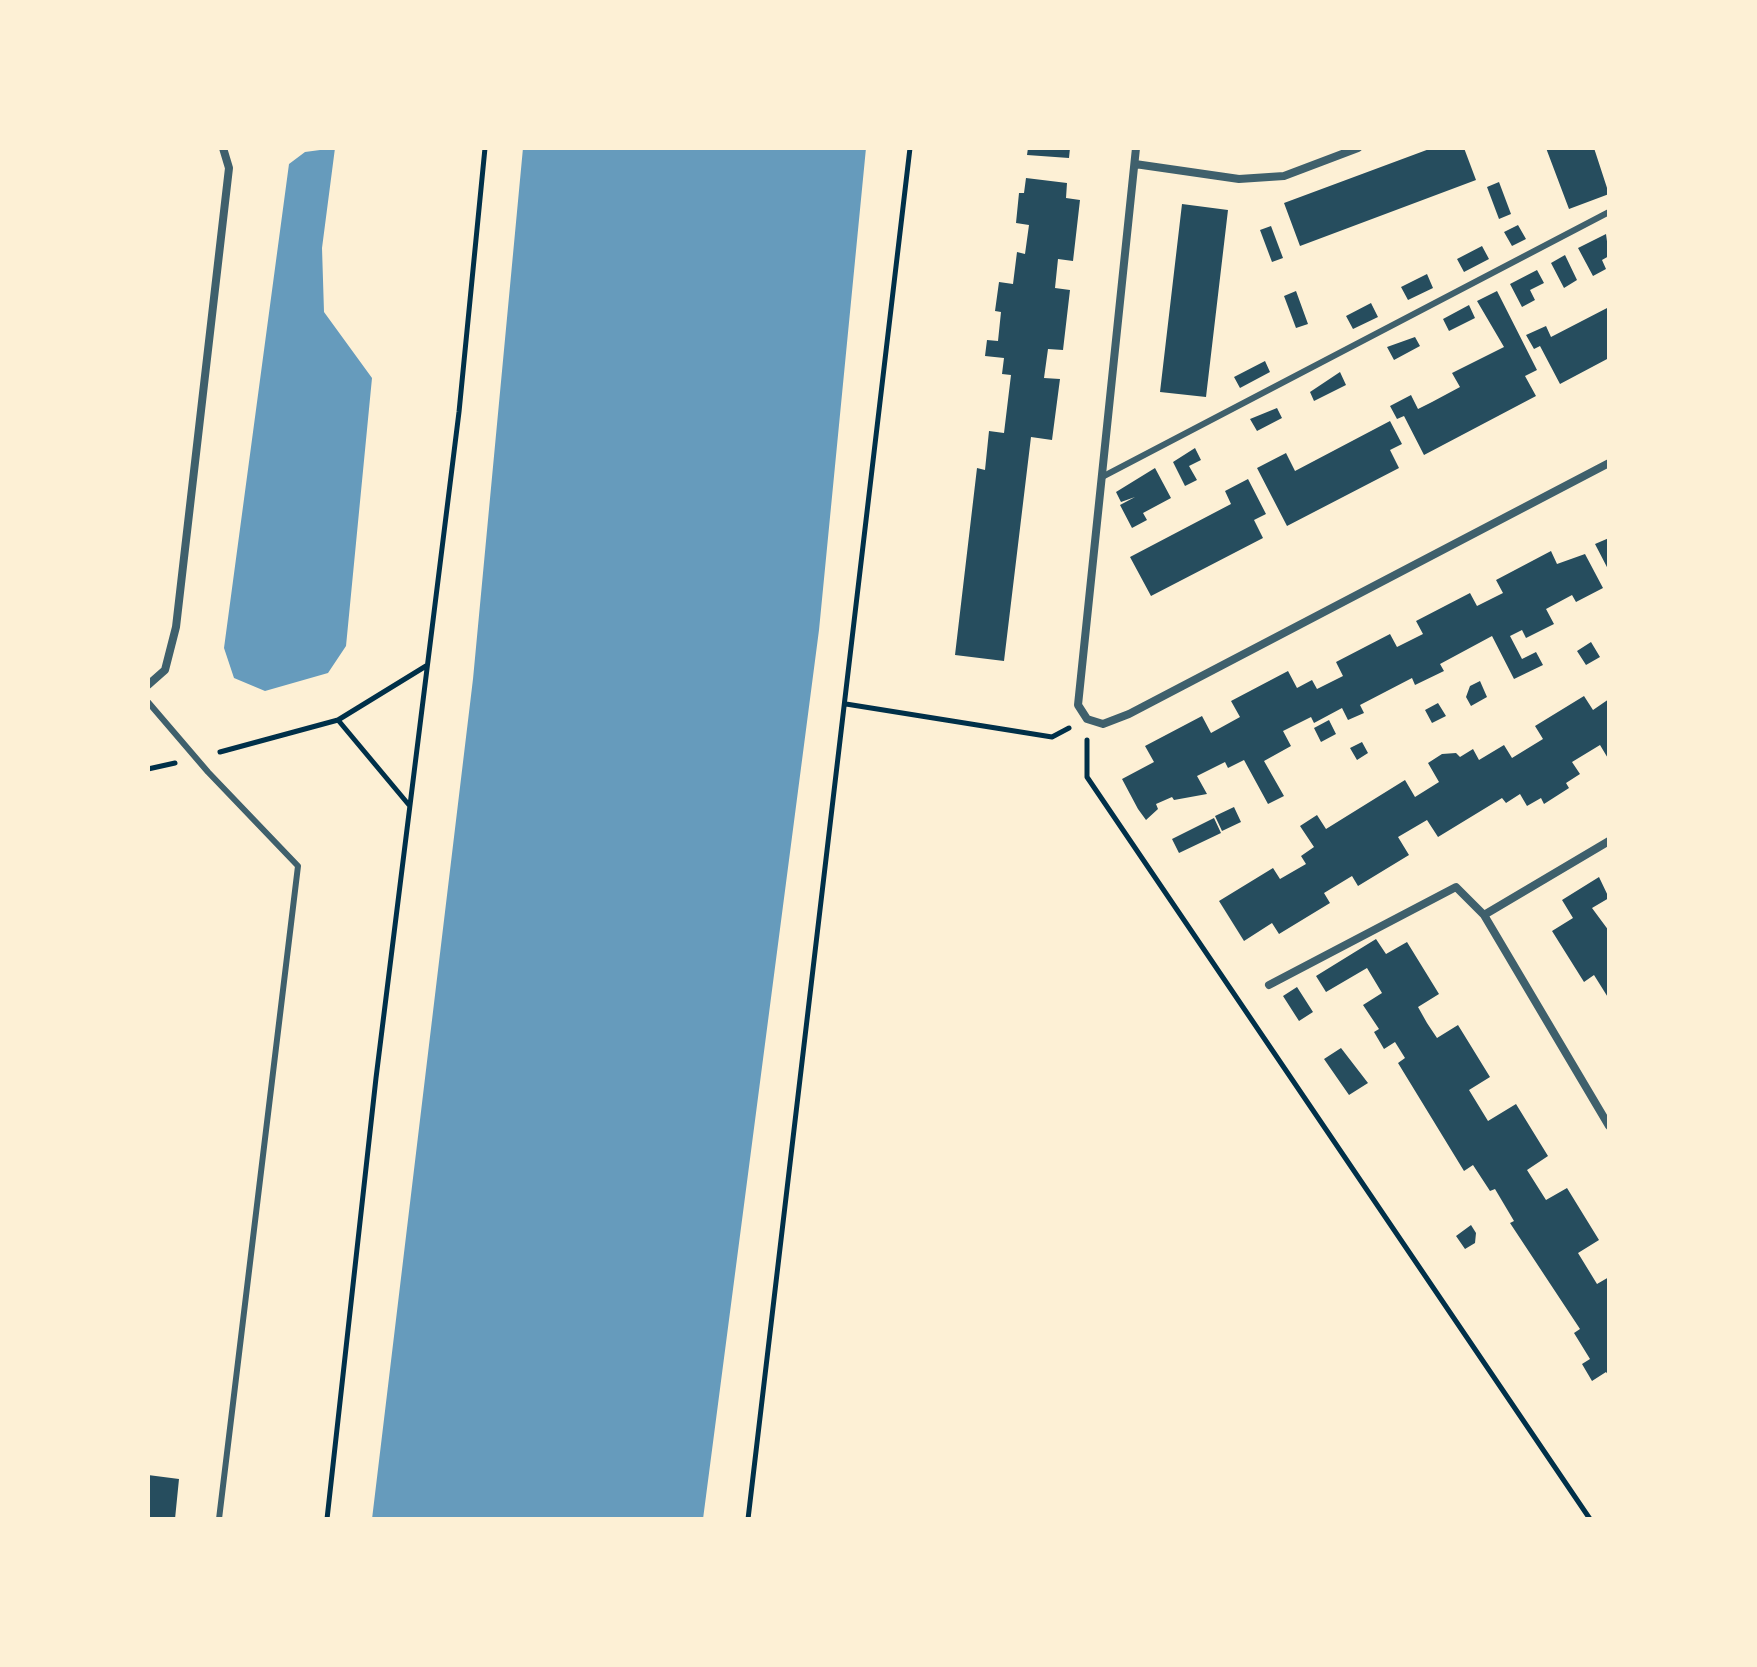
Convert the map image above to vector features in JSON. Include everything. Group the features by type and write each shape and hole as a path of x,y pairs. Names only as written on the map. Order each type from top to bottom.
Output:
{"street":[{"path":"148,685 165,670 176,627 229,168 223,148"},
{"path":"1136,148 1078,705 1087,719 1103,724 1129,714 1609,463"},
{"path":"1135,164 1239,179 1284,176 1358,148"},
{"path":"1484,915 1609,841"},
{"path":"1269,985 1456,887 1484,915 1609,1126"}],"lane":[{"path":"1102,477 1609,212"},
{"path":"148,702 298,866 219,1519"}],"path":[{"path":"327,1519 409,805 459,412 485,148"},
{"path":"748,1519 910,148"},
{"path":"148,769 197,759 338,720 427,665"},
{"path":"846,704 1052,737 1087,719 1087,777 1590,1519"},
{"path":"338,720 409,805"}],"water":[{"path":"335,148 322,248 324,312 372,378 346,646 328,673 265,691 234,678 224,648 289,164 305,152"},
{"path":"523,148 866,148 819,630 703,1519 372,1519 473,679"}],"building":[{"path":"1028,148 1070,148 1069,158 1027,155"},
{"path":"1432,148 1464,148 1476,180 1300,246 1284,203"},
{"path":"1546,148 1594,148 1609,194 1569,209"},
{"path":"1026,178 1067,183 1066,198 1080,200 1073,261 1058,259 1055,288 1070,290 1063,350 1048,349 1044,378 1060,379 1052,440 1031,437 1004,661 955,655 977,468 985,470 989,431 1004,433 1011,375 1002,374 1004,358 985,356 987,340 998,341 1001,312 995,311 999,282 1013,284 1017,252 1025,254 1029,225 1016,223 1019,193 1024,193"},
{"path":"1499,182 1511,214 1499,219 1487,187"},
{"path":"1182,204 1228,210 1206,397 1160,392"},
{"path":"1518,225 1526,239 1512,246 1504,232"},
{"path":"1271,226 1283,258 1272,262 1260,230"},
{"path":"1606,234 1609,256 1602,260 1606,269 1593,276 1578,248"},
{"path":"1482,246 1489,259 1464,272 1457,259"},
{"path":"1565,255 1577,280 1564,288 1551,263"},
{"path":"1537,270 1544,283 1530,290 1535,300 1522,307 1510,284"},
{"path":"1427,274 1433,288 1408,300 1401,287"},
{"path":"1296,291 1308,324 1296,328 1284,296"},
{"path":"1497,291 1537,370 1525,376 1536,396 1424,455 1404,416 1397,419 1390,406 1411,395 1418,409 1432,402 1460,387 1452,373 1504,347 1477,301"},
{"path":"1371,303 1378,317 1353,329 1346,316"},
{"path":"1469,305 1475,318 1449,331 1443,319"},
{"path":"1609,307 1609,358 1560,384 1540,346 1534,349 1526,335 1546,326 1551,337"},
{"path":"1415,337 1420,346 1394,360 1387,347"},
{"path":"1265,361 1270,372 1240,388 1234,377"},
{"path":"1340,372 1346,385 1314,401 1310,392"},
{"path":"1277,408 1282,418 1257,431 1250,419"},
{"path":"1390,421 1402,444 1390,450 1399,468 1287,526 1257,468 1286,453 1295,471"},
{"path":"1195,448 1201,460 1189,466 1197,480 1185,486 1173,462"},
{"path":"1155,468 1171,498 1143,513 1147,520 1132,528 1120,505 1135,497 1121,502 1116,492"},
{"path":"1248,479 1266,514 1254,520 1263,538 1151,596 1130,557 1231,504 1225,491"},
{"path":"1609,538 1609,571 1595,544"},
{"path":"1551,551 1557,564 1585,554 1603,588 1576,602 1572,595 1546,609 1554,624 1526,638 1522,630 1510,636 1522,659 1536,652 1543,665 1514,679 1492,636 1440,664 1444,671 1415,685 1412,678 1360,705 1364,713 1348,720 1342,708 1314,723 1311,717 1283,731 1291,746 1264,761 1284,796 1268,804 1244,760 1228,768 1225,762 1197,776 1207,794 1174,800 1172,797 1156,804 1158,809 1146,820 1138,809 1122,779 1154,762 1145,746 1202,716 1211,733 1240,717 1231,701 1288,671 1297,688 1312,680 1317,689 1343,676 1336,662 1390,634 1397,647 1423,634 1416,621 1470,593 1477,606 1503,593 1496,580"},
{"path":"1591,642 1600,657 1586,665 1577,651"},
{"path":"1480,681 1487,697 1471,706 1466,697 1470,686"},
{"path":"1584,696 1593,710 1609,699 1609,760 1600,745 1572,762 1580,774 1566,783 1569,788 1544,804 1541,798 1527,806 1520,794 1506,803 1502,798 1438,837 1427,820 1398,837 1409,855 1358,886 1352,876 1324,893 1330,903 1279,934 1272,923 1244,941 1219,901 1273,868 1280,879 1306,864 1301,856 1314,847 1300,826 1317,815 1326,829 1405,780 1415,797 1439,782 1428,763 1442,754 1456,753 1460,757 1473,749 1479,760 1504,745 1512,758 1543,739 1535,726"},
{"path":"1438,703 1446,716 1432,723 1425,710"},
{"path":"1329,720 1336,734 1321,742 1314,728"},
{"path":"1362,742 1368,753 1357,760 1350,748"},
{"path":"1234,807 1241,822 1222,831 1215,816"},
{"path":"1214,818 1221,833 1179,853 1172,839"},
{"path":"1599,877 1609,898 1592,908 1609,931 1609,999 1594,975 1584,982 1552,931 1573,918 1562,900"},
{"path":"1376,939 1386,954 1407,942 1439,994 1418,1007 1427,1023 1437,1038 1458,1025 1490,1077 1469,1090 1488,1121 1516,1104 1548,1156 1527,1170 1546,1200 1567,1188 1599,1240 1578,1253 1597,1284 1609,1277 1609,1376 1606,1372 1592,1381 1582,1364 1590,1359 1574,1333 1580,1329 1510,1223 1514,1221 1495,1189 1490,1191 1473,1165 1464,1171 1398,1063 1405,1058 1395,1042 1384,1049 1374,1032 1379,1029 1363,1005 1382,993 1367,968 1326,992 1316,976"},
{"path":"1297,987 1313,1012 1299,1021 1283,996"},
{"path":"1341,1048 1368,1083 1349,1095 1324,1059"},
{"path":"1471,1225 1476,1233 1475,1243 1465,1249 1456,1236"},
{"path":"148,1475 179,1479 175,1519 148,1519"}]}
